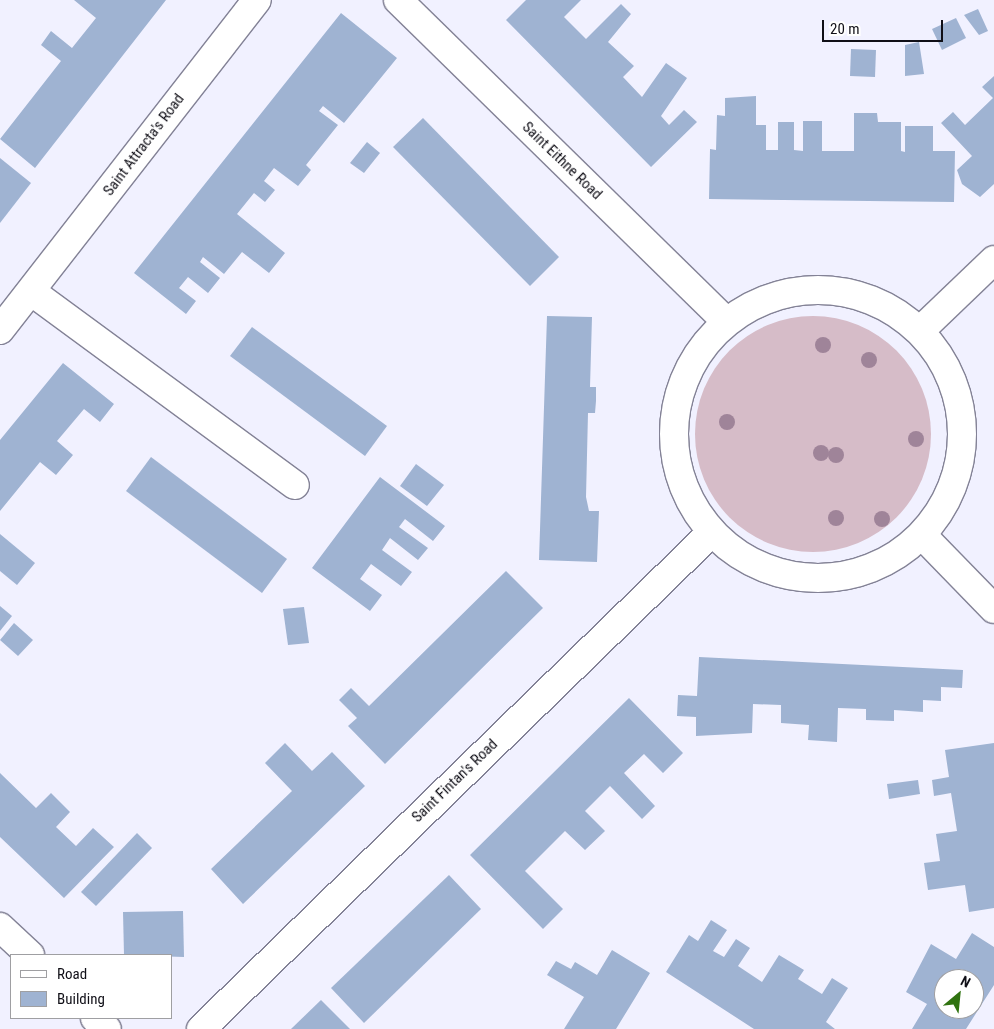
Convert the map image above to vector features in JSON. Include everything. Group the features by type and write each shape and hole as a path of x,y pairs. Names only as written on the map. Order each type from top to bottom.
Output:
{"street":[{"name":"Saint Attracta's Road","path":"0,330 32,292 257,0"},
{"name":"Saint Eithne Road","path":"398,0 727,322"},
{"path":"923,328 994,260"},
{"path":"807,290 850,294 923,328 940,350 961,417 960,462 945,504 922,535 882,564 830,578 793,578 750,564 710,534 686,497 673,450 676,402 695,357 727,322 764,300 807,290"},
{"path":"32,292 295,485"},
{"name":"Saint Fintan's Road","path":"201,1029 710,534"},
{"path":"922,535 994,609"},
{"path":"0,927 29,954"},
{"path":"96,1019 106,1029"}],"shaded area":[{"path":"813,316 836,319 858,325 888,343 904,359 922,389 928,411 931,434 928,457 922,479 904,509 888,525 858,543 836,549 813,552 790,549 768,543 738,525 722,509 704,479 698,457 695,434 698,411 704,389 722,359 738,343 768,325 790,319"}],"building":[{"path":"74,0 166,0 35,168 0,139 61,61 41,45 51,31 72,48 96,18"},
{"path":"526,0 581,0 564,17 586,39 621,4 631,14 608,42 634,66 623,77 642,97 666,63 687,78 661,116 669,125 684,110 697,122 651,167 506,20"},
{"path":"978,9 988,31 979,35 964,15"},
{"path":"341,13 397,58 344,123 323,106 319,111 338,125 306,165 311,170 298,186 274,168 264,181 275,190 265,202 254,193 237,214 285,253 269,273 242,252 224,274 203,257 200,262 220,278 208,293 188,277 179,288 196,301 186,314 134,273"},
{"path":"956,18 966,38 942,50 932,29"},
{"path":"919,42 924,74 905,76 905,45"},
{"path":"851,49 876,50 875,77 850,76"},
{"path":"994,76 994,184 980,197 962,184 957,170 972,156 941,123 953,112 965,125 993,98 982,87"},
{"path":"756,96 756,125 766,125 766,150 778,150 778,122 794,122 794,150 803,151 803,121 822,121 822,151 854,151 854,113 877,113 878,122 901,122 901,151 905,152 905,126 933,126 933,151 955,151 954,202 709,199 710,149 716,150 717,115 725,116 725,98"},
{"path":"423,118 559,257 530,286 393,147"},
{"path":"367,142 380,153 364,173 350,163"},
{"path":"0,158 31,183 0,223"},
{"path":"547,316 592,317 590,387 596,387 596,401 595,413 588,413 586,497 589,511 599,511 597,562 539,560"},
{"path":"252,327 387,426 365,456 230,356"},
{"path":"63,363 114,404 100,422 84,409 57,441 73,455 56,475 40,462 0,511 0,440"},
{"path":"151,457 287,559 262,593 126,491"},
{"path":"416,464 444,485 427,506 400,486"},
{"path":"380,477 445,526 433,541 405,519 399,527 428,548 418,560 390,538 382,550 412,572 401,586 371,564 360,579 382,595 370,611 312,568"},
{"path":"0,534 35,563 17,585 0,571"},
{"path":"506,571 543,608 385,764 348,726 357,718 339,700 351,688 369,706"},
{"path":"0,606 12,616 0,631"},
{"path":"304,607 309,643 288,645 283,609"},
{"path":"14,623 33,640 18,656 0,640"},
{"path":"699,657 963,670 962,688 941,687 941,701 923,700 923,712 894,710 894,721 866,720 866,709 838,708 837,742 808,740 809,725 781,723 781,705 753,704 752,733 696,736 696,717 677,716 678,695 697,696"},
{"path":"629,698 683,753 663,773 644,754 624,773 655,806 642,819 610,786 585,811 605,831 585,850 565,831 525,871 563,909 543,929 470,855"},
{"path":"285,743 312,771 332,752 365,786 243,904 211,869 292,791 265,763"},
{"path":"994,743 994,908 969,912 965,885 928,890 924,863 940,861 936,834 957,831 951,793 934,796 932,780 949,777 945,750"},
{"path":"0,773 36,808 51,793 70,812 56,827 76,846 93,828 114,847 64,898 0,837"},
{"path":"918,780 920,794 889,799 887,784"},
{"path":"137,833 152,848 96,906 81,892"},
{"path":"449,875 481,909 364,1023 331,988"},
{"path":"183,911 184,957 172,957 172,954 124,954 123,912"},
{"path":"711,920 727,930 713,951 724,957 736,939 750,948 738,966 762,982 779,955 804,970 798,979 822,994 832,978 848,988 826,1022 835,1029 754,1029 666,972 689,935 698,941"},
{"path":"972,933 994,947 994,985 984,1001 984,969 934,969 934,1019 972,1019 966,1029 912,1029 927,1004 906,992 931,944 956,959"},
{"path":"612,950 650,973 635,998 616,1029 564,1029 584,997 547,975 556,961 571,969 575,962 597,975"},
{"path":"321,1000 350,1029 291,1029"}]}
